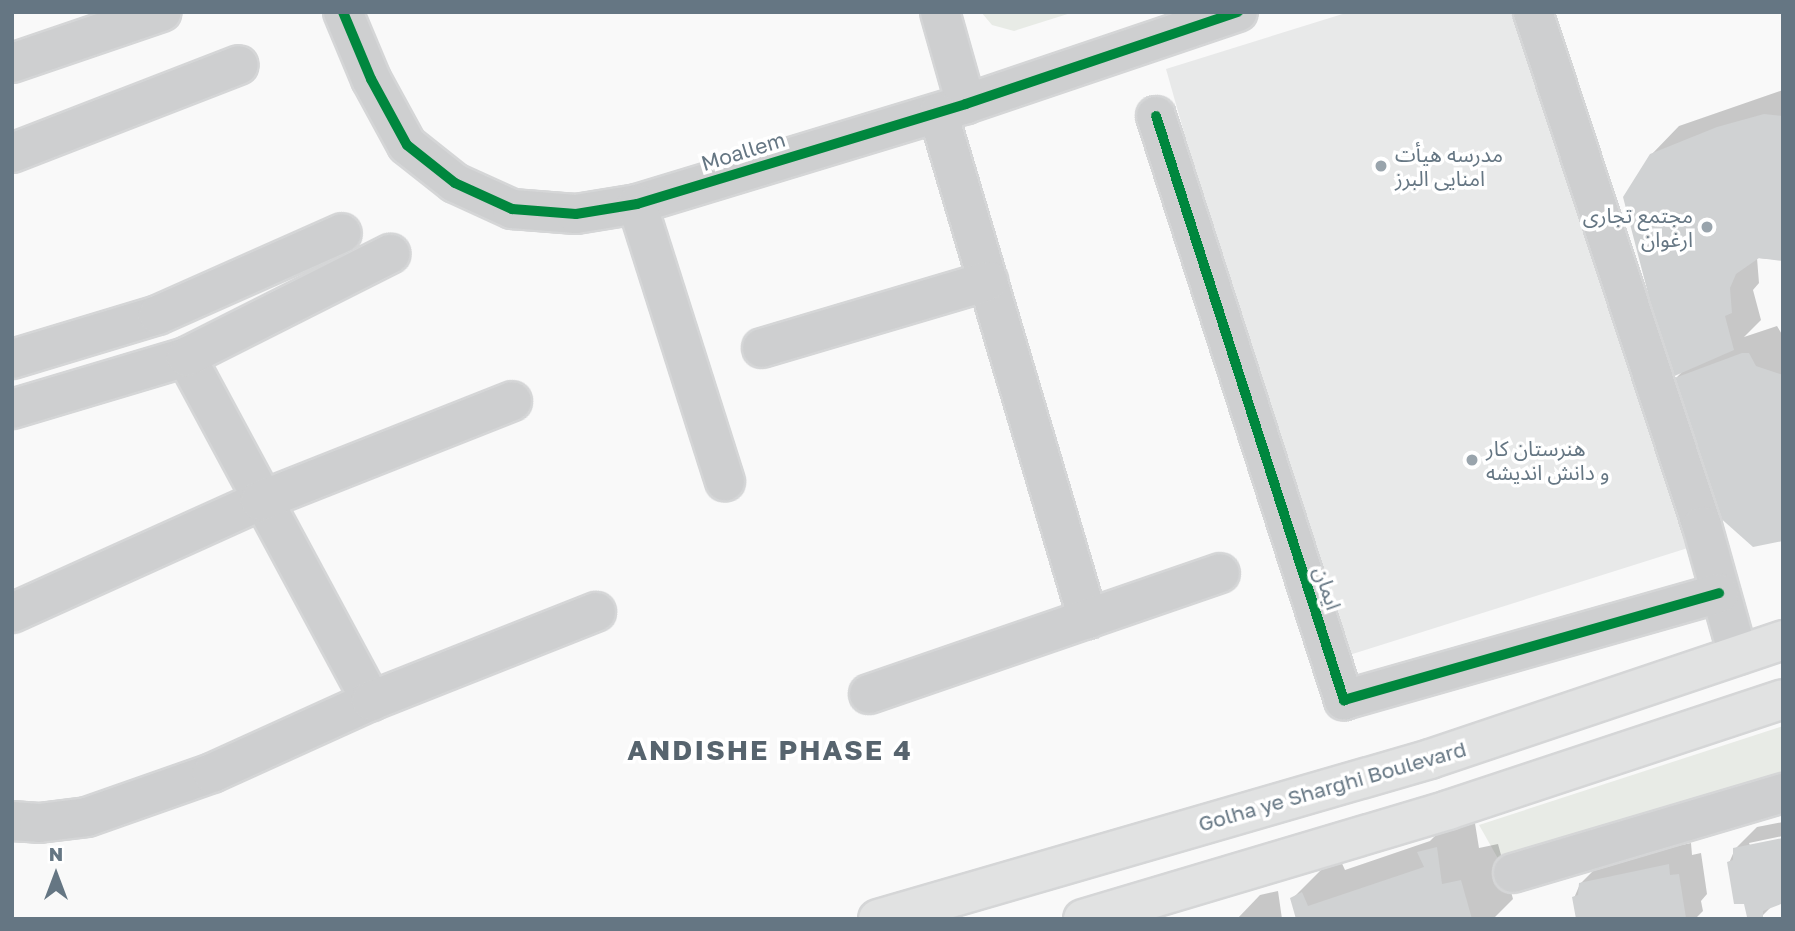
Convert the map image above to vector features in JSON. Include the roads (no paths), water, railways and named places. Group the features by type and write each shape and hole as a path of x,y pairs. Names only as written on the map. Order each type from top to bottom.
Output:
{"main road":[{"name":"Golha ye Sharghi Boulevard","path":"878,919 1430,759 1783,640"},
{"path":"1083,919 1448,810 1783,699"}],"street":[{"path":"12,63 162,12"},
{"name":"Moallem","path":"343,12 371,79 407,145 456,183 512,209 576,214 637,204 952,108 1238,12"},
{"path":"940,12 952,108 988,281 1088,618"},
{"path":"1533,12 1702,526 1738,655"},
{"path":"12,153 239,65"},
{"name":"ایمان","path":"1156,116 1344,700 1719,593"},
{"path":"637,204 725,481"},
{"path":"12,359 158,315 342,233"},
{"path":"12,409 186,357 390,254"},
{"path":"762,348 988,281"},
{"path":"186,357 260,501 371,701"},
{"path":"12,613 260,501 512,401"},
{"path":"869,694 1220,573"},
{"path":"12,821 38,823 87,817 212,773 371,701 596,612"},
{"path":"1513,873 1783,793"}],"place":[{"name":"مدرسه هیأت امنایی البرز","path":"1381,166"},
{"name":"مجتمع تجاری ارغوان","path":"1707,227"},
{"name":"هنرستان کار و دانش اندیشه","path":"1472,460"}],"district":[{"name":"ANDISHE PHASE 4","path":"770,750"}]}
